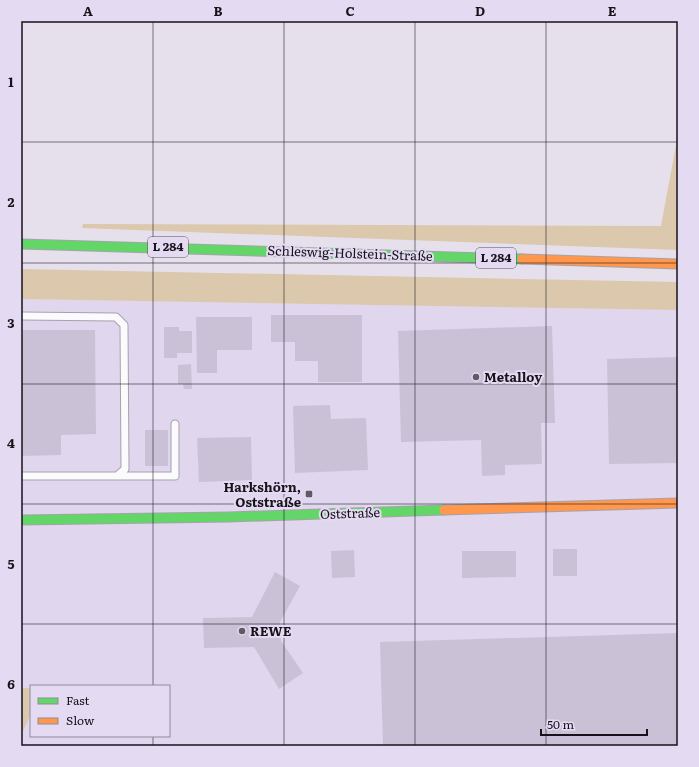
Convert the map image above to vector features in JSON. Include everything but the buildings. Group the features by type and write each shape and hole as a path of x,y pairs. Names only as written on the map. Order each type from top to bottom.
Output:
{"main road":[{"name":"Schleswig-Holstein-Straße","path":"21,244 678,264"},
{"name":"Oststraße","path":"21,520 229,517 678,503"}],"lane":[{"path":"21,316 116,317 124,325 125,469 117,476"},
{"path":"21,476 175,476 175,424"}],"path":[{"path":"678,178 676,195 678,196"}],"shaded area":[{"path":"678,134 678,250 82,228 83,224 661,226"},
{"path":"21,269 678,282 678,310 21,299"},
{"path":"21,299 678,310 678,746 21,746"},
{"path":"21,688 30,688 30,716 21,735"}],"traffic: fast":[{"path":"21,244 522,259"},
{"path":"21,520 229,517 444,510"}],"traffic: slow":[{"path":"522,259 678,264"},
{"path":"444,510 678,503"}],"place":[{"name":"Metalloy","path":"476,377"},
{"name":"Harkshörn, Oststraße","path":"309,494"},
{"name":"REWE","path":"242,631"}]}
